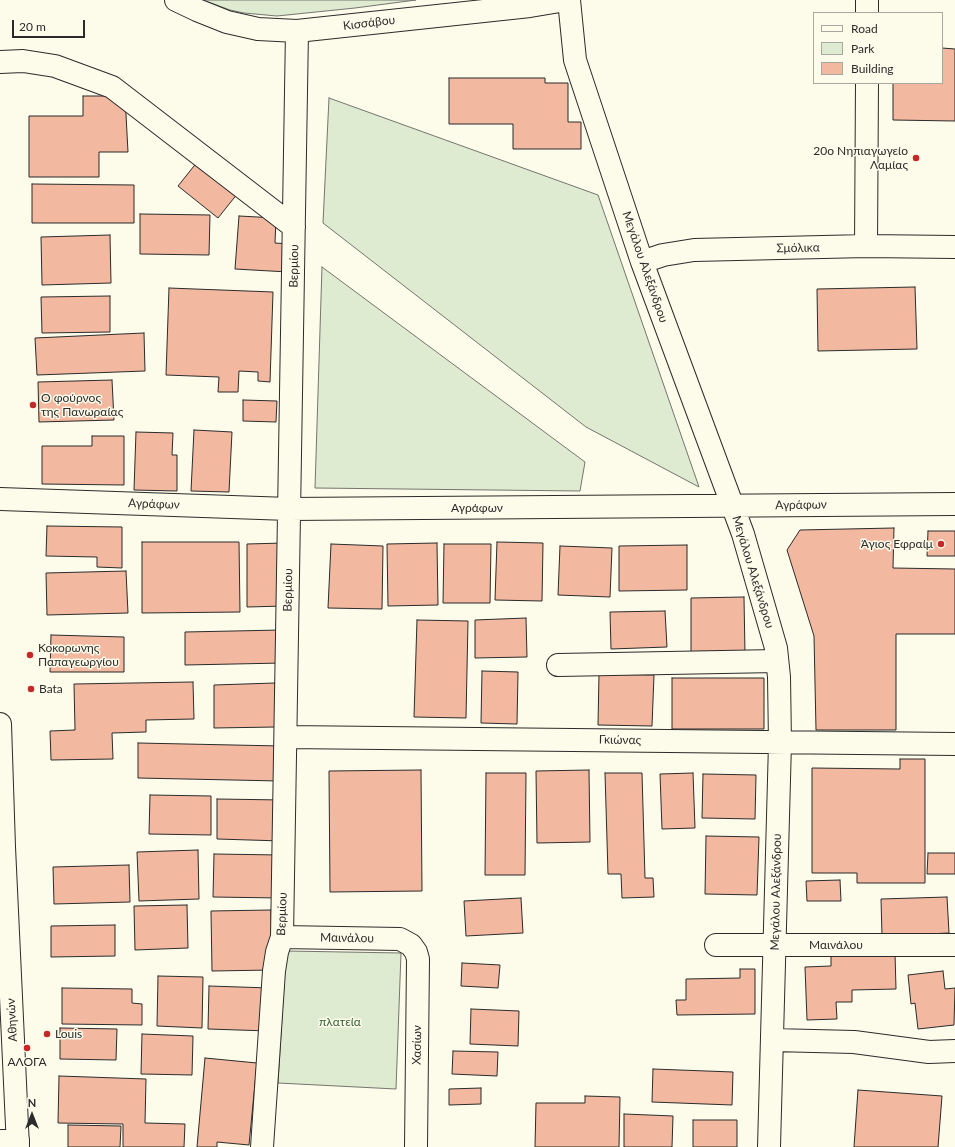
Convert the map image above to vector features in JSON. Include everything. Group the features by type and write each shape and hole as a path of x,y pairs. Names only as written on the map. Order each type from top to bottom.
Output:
{"street":[{"name":"Κισσάβου","path":"176,0 227,22 258,29 297,31 530,6 567,0"},
{"name":"Μεγάλου Αλεξάνδρου","path":"567,0 575,60 642,262 743,534 761,590 776,648 780,743 769,1147"},
{"path":"867,0 867,12"},
{"name":"Βερμίου","path":"262,1147 263,1111 266,1090 274,971 277,952 282,937 297,31"},
{"path":"0,62 23,61 55,66 112,87 294,227"},
{"path":"866,246 867,84"},
{"name":"Σμόλικα","path":"642,262 663,255 694,250 866,246 955,247"},
{"name":"Αγράφων","path":"0,499 289,509 955,504"},
{"path":"558,665 777,661"},
{"name":"Αθηνών","path":"0,724 2,847 12,1143"},
{"name":"Γκιώνας","path":"286,737 955,744"},
{"name":"Μαινάλου","path":"282,937 400,939 411,945"},
{"name":"Χασίων","path":"411,945 416,952 418,959 416,1147"},
{"name":"Μαινάλου","path":"716,945 955,945"},
{"path":"773,1040 854,1042 929,1052 955,1051"}],"green space":[{"path":"203,0 416,0 277,16 244,13 230,10"},
{"path":"329,98 598,195 699,487 586,427 323,223"},
{"path":"322,267 585,462 580,491 315,488"},
{"name":"πλατεία","path":"286,951 401,953 396,1089 278,1083"}],"building":[{"path":"943,48 955,49 955,121 893,120 893,84 943,84"},
{"path":"449,78 545,78 545,83 568,83 568,122 581,122 581,149 513,149 513,124 449,124"},
{"path":"83,96 125,96 128,152 99,152 99,177 29,177 29,116 83,116"},
{"path":"198,161 238,193 218,218 178,186"},
{"path":"32,184 134,185 134,223 32,223"},
{"path":"140,214 210,215 209,255 140,254"},
{"path":"239,216 276,218 275,243 290,244 288,272 235,269"},
{"path":"110,235 111,283 42,285 41,237"},
{"path":"915,287 917,349 818,351 817,289"},
{"path":"169,288 273,292 270,382 258,381 258,372 239,371 238,392 218,392 219,377 166,375"},
{"path":"110,296 110,332 42,333 41,297"},
{"path":"144,333 145,371 37,375 35,338"},
{"path":"112,380 114,420 39,422 38,382"},
{"path":"243,400 277,401 276,422 243,421"},
{"path":"194,430 232,432 229,492 191,491"},
{"path":"136,432 173,433 172,455 177,455 177,491 134,490"},
{"path":"92,436 124,436 124,485 42,484 42,446 92,446"},
{"path":"47,526 122,527 122,568 97,567 97,557 46,556"},
{"path":"894,528 893,568 955,569 955,634 896,634 896,730 816,730 814,636 787,550 800,530"},
{"name":"Άγιος Εφραίμ","path":"928,531 955,531 955,556 927,556"},
{"path":"142,542 239,542 240,612 142,613"},
{"path":"497,542 543,543 542,601 495,600"},
{"path":"284,543 285,606 247,607 247,544"},
{"path":"437,543 438,605 388,606 387,544"},
{"path":"331,544 383,546 382,609 328,608"},
{"path":"444,544 491,544 490,603 443,603"},
{"path":"687,545 687,590 619,591 619,546"},
{"path":"560,546 612,548 610,597 558,595"},
{"path":"126,571 128,613 47,615 46,573"},
{"path":"744,597 745,654 691,654 691,598"},
{"path":"665,611 667,647 611,649 610,612"},
{"path":"526,618 527,657 475,658 475,620"},
{"path":"417,620 468,621 466,718 414,717"},
{"path":"282,630 283,663 185,665 185,632"},
{"path":"51,635 124,637 124,672 50,672"},
{"path":"482,671 518,672 517,724 481,723"},
{"path":"599,674 654,675 652,726 598,725"},
{"path":"672,678 764,678 764,729 672,729"},
{"path":"193,682 194,719 146,720 146,732 112,733 113,759 51,760 50,731 75,730 74,684"},
{"path":"275,683 276,727 214,728 214,685"},
{"path":"138,743 281,746 280,781 138,778"},
{"path":"900,759 925,759 925,883 857,883 857,873 812,873 812,768 900,769"},
{"path":"421,770 422,891 330,892 329,771"},
{"path":"589,770 590,842 537,843 536,771"},
{"path":"486,773 526,773 525,875 485,875"},
{"path":"605,773 642,773 645,878 653,878 654,897 622,898 621,874 608,874"},
{"path":"693,773 695,828 662,829 660,774"},
{"path":"703,774 756,775 755,819 702,818"},
{"path":"150,795 211,796 211,835 149,834"},
{"path":"217,799 283,800 282,841 217,839"},
{"path":"706,836 759,837 757,895 705,894"},
{"path":"198,850 199,899 139,901 137,852"},
{"path":"928,853 955,853 955,874 927,874"},
{"path":"214,854 280,855 280,898 213,897"},
{"path":"129,865 130,902 54,904 53,867"},
{"path":"840,880 841,901 807,901 806,881"},
{"path":"947,897 949,933 882,936 881,899"},
{"path":"521,898 523,933 466,936 464,901"},
{"path":"187,905 188,948 135,950 134,906"},
{"path":"271,910 272,970 212,971 211,911"},
{"path":"115,925 115,956 51,957 51,926"},
{"path":"895,953 896,989 852,990 852,1002 836,1002 837,1019 807,1020 805,967 831,966 831,955"},
{"path":"462,963 500,965 498,988 461,986"},
{"path":"740,969 755,969 755,1014 677,1015 676,1000 686,1000 686,979 740,978"},
{"path":"943,971 945,989 955,988 954,1025 918,1029 915,1003 911,1004 908,975"},
{"path":"158,976 203,977 202,1028 157,1026"},
{"path":"209,986 270,988 269,1031 208,1029"},
{"path":"62,988 132,989 132,1003 142,1004 142,1025 62,1024"},
{"path":"471,1009 519,1011 518,1046 470,1044"},
{"path":"60,1028 117,1029 116,1060 60,1059"},
{"path":"142,1034 193,1036 192,1075 141,1074"},
{"path":"453,1051 498,1052 497,1076 452,1074"},
{"path":"205,1058 257,1063 249,1145 217,1142 217,1147 197,1147"},
{"path":"653,1069 733,1072 732,1105 652,1102"},
{"path":"59,1076 146,1079 145,1123 185,1124 184,1147 123,1147 123,1124 58,1123"},
{"path":"481,1088 481,1104 449,1105 449,1089"},
{"path":"858,1090 942,1096 938,1147 854,1147"},
{"path":"585,1096 620,1097 619,1147 535,1147 536,1103 585,1103"},
{"path":"624,1114 673,1116 672,1147 624,1147"},
{"path":"693,1120 737,1120 737,1147 693,1147"},
{"path":"68,1125 121,1126 120,1147 68,1147"}],"place":[{"name":"20ο Νηπιαγωγείο Λαμίας","path":"916,158"},
{"name":"Ο φούρνος της Πανωραίας","path":"33,405"},
{"name":"Άγιος Εφραίμ","path":"941,544"},
{"name":"Κοκορωνης Παπαγεωργίου","path":"30,655"},
{"name":"Bata","path":"31,689"},
{"name":"Louis","path":"47,1034"},
{"name":"ΑΛΟΓΑ","path":"27,1048"}]}
